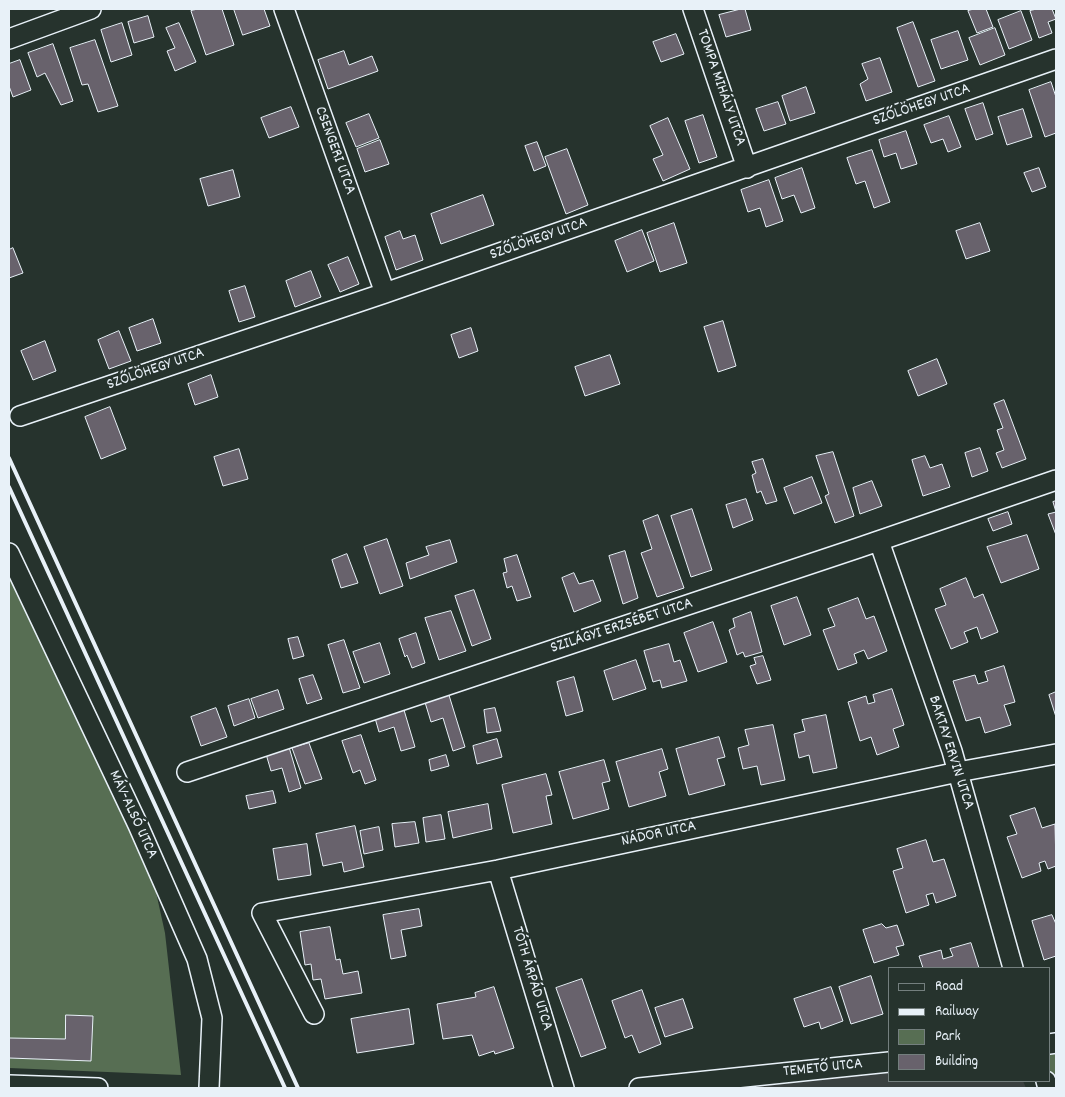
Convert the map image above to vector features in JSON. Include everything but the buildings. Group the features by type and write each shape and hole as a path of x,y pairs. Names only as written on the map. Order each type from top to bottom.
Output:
{"street":[{"path":"9,39 91,9"},
{"name":"CSENGERI UTCA","path":"284,9 385,293"},
{"name":"TOMPA MIHÁLY UTCA","path":"693,9 746,168"},
{"name":"SZŐLÖHEGY UTCA","path":"20,416 385,293 1056,59"},
{"name":"SZILÁGYI ERZSÉBET UTCA","path":"187,772 1056,480"},
{"name":"BAKTAY ERVIN UTCA","path":"878,541 958,772 1013,967"},
{"name":"MÁV-ALSÓ UTCA","path":"9,553 138,825 197,959 212,1018 210,1088"},
{"name":"NÁDOR UTCA","path":"314,1014 262,913 498,870 958,772 1056,754"},
{"name":"TÓTH ÁRPÁD UTCA","path":"498,870 564,1088"},
{"name":"TEMETŐ UTCA","path":"639,1088 888,1062"},
{"path":"9,1085 98,1088"}],"shaded area":[{"path":"888,1072 888,1082 1023,1082 1026,1088 702,1088"}],"green space":[{"path":"9,559 141,824 165,933 181,1075 9,1068"},
{"path":"1056,1044 1056,1088 1050,1082 1050,1045"}],"railway":[{"path":"9,458 298,1088"},
{"path":"9,487 285,1088"}]}
